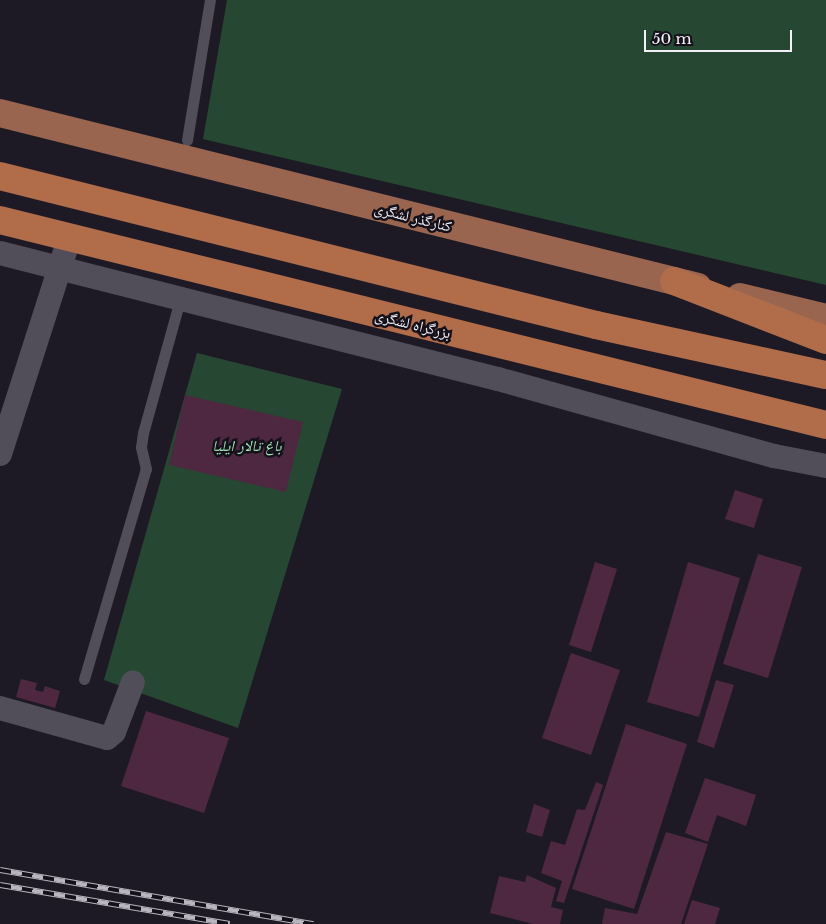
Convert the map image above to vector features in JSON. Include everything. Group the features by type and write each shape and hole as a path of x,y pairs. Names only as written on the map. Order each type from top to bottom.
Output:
{"highway":[{"path":"0,176 596,325 826,375"},
{"name":"بزرگراه لشگری","path":"0,220 69,239 826,426"},
{"path":"674,281 826,340"}],"main road":[{"name":"کنارگذر لشگری","path":"0,113 826,318"}],"street":[{"path":"0,454 69,239"},
{"path":"0,253 498,379 774,456 826,466"},
{"path":"0,708 107,738 114,732 133,682"}],"lane":[{"path":"187,140 210,0"},
{"path":"84,679 146,469 141,447 143,432 180,300"}],"green space":[{"path":"227,0 826,0 826,285 203,139"},
{"name":"باغ تالار ایلیا","path":"197,353 342,389 238,728 104,680"}],"building":[{"path":"185,395 303,422 286,492 169,465"},
{"path":"735,490 763,499 754,528 725,519"},
{"path":"758,554 802,567 768,678 723,664"},
{"path":"595,562 617,569 591,652 569,645"},
{"path":"688,562 740,578 699,717 647,702"},
{"path":"571,653 620,670 591,755 542,738"},
{"path":"21,679 37,683 35,690 43,692 45,686 60,691 55,708 16,697"},
{"path":"716,680 734,685 714,748 697,742"},
{"path":"146,711 229,738 204,813 121,786"},
{"path":"626,724 687,744 634,909 572,889"},
{"path":"705,778 756,795 746,826 717,815 708,842 685,833"},
{"path":"596,782 603,785 564,903 556,901 562,881 541,873 551,841 565,845 577,809 585,810"},
{"path":"534,804 550,810 542,837 526,832"},
{"path":"666,832 708,844 681,924 602,924 605,908 637,914"},
{"path":"527,875 556,888 551,907 563,910 560,924 533,924 490,913 499,876 525,882"},
{"path":"692,900 720,908 715,924 684,924"}],"railway":[{"path":"0,870 313,924"},
{"path":"0,885 230,924"}]}
